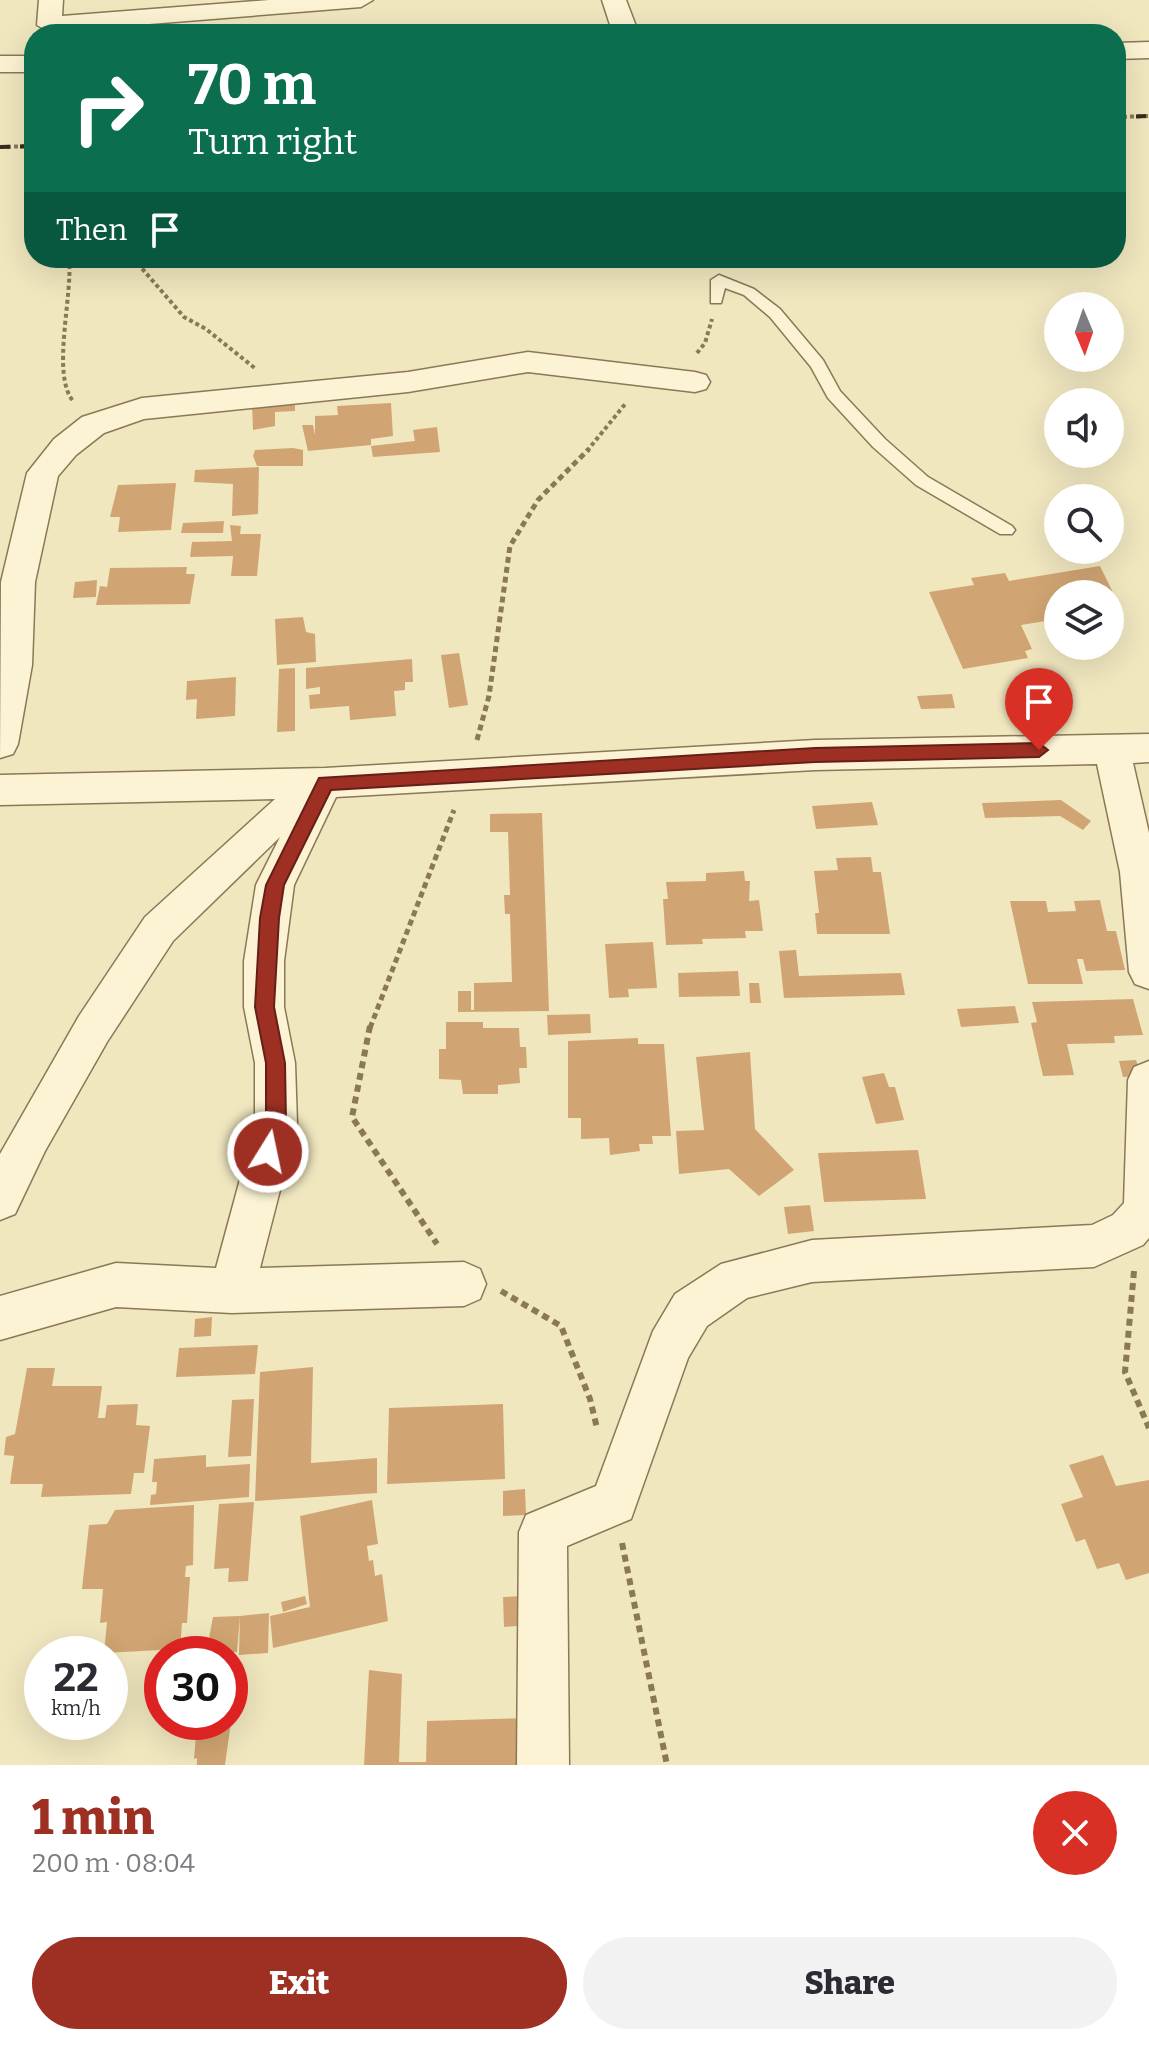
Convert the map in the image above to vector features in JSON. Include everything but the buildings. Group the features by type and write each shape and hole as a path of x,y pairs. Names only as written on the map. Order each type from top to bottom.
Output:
{"street":[{"path":"49,24 51,0"},
{"path":"61,24 361,0"},
{"path":"614,0 622,24"},
{"path":"1126,51 1149,50"},
{"path":"0,64 24,64"},
{"path":"0,744 15,665 9,582 43,473 65,447 93,425 142,409 408,382 528,362 695,382"},
{"path":"0,790 467,777 815,755 1149,748"},
{"path":"1112,749 1139,872 1149,972"},
{"path":"0,1200 53,1096 159,929 272,821 325,783"},
{"path":"232,1291 276,1124 275,1063 264,992 264,961 275,885 325,783"},
{"path":"543,1765 543,1532 614,1502 669,1347 691,1310 737,1279 812,1261 1094,1246 1135,1223 1145,1211 1149,1080"},
{"path":"0,1318 116,1285 232,1291 464,1284"}],"lane":[{"path":"716,299 719,280 749,292 779,317 834,394 879,443 922,481 1006,530"}],"path":[{"path":"1126,117 1149,116"},
{"path":"0,147 24,146"},
{"path":"70,268 72,286 64,326 64,390 93,425"},
{"path":"142,268 184,317 222,340 287,394"},
{"path":"667,1765 590,1399 561,1326 514,1296 489,1287 464,1284 352,1117 366,1037 467,777 489,696 510,546 523,520 582,458 625,403 695,382 696,354 710,333 716,299"},
{"path":"1135,1223 1137,1254 1129,1298 1125,1372 1149,1428"}],"railway":[{"path":"1126,117 1149,116"},
{"path":"0,147 24,146"}],"route":[{"path":"268,1152 276,1124 275,1063 264,1007 264,961 269,918 275,885 325,783 815,755 1039,750"}]}
